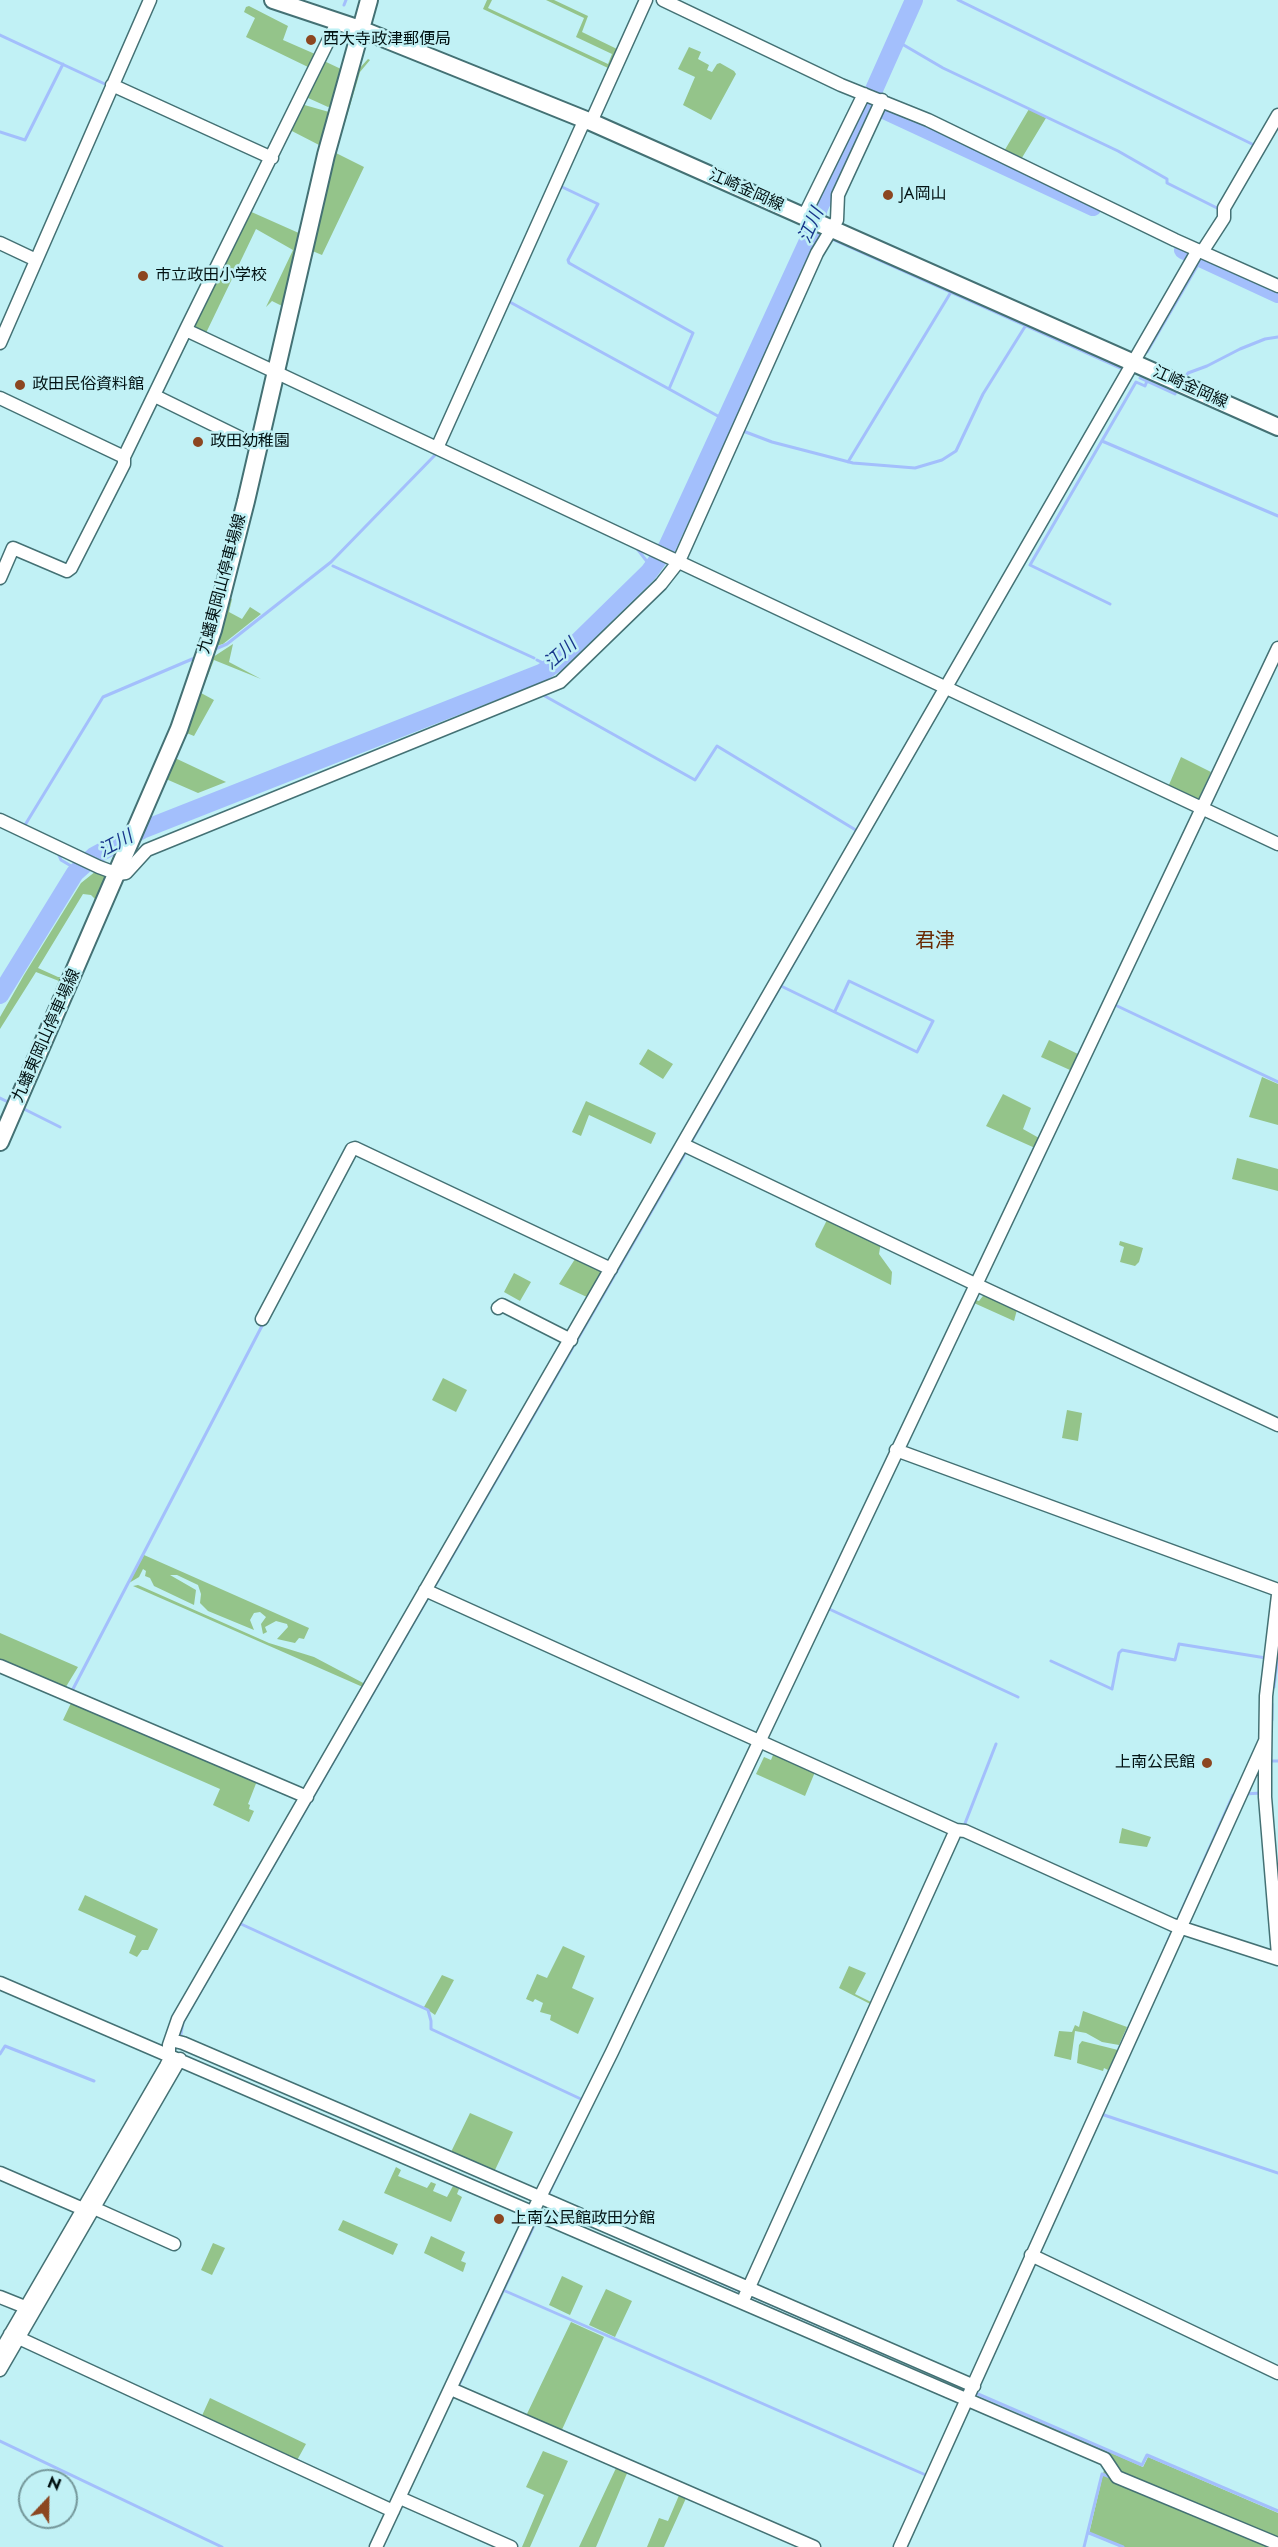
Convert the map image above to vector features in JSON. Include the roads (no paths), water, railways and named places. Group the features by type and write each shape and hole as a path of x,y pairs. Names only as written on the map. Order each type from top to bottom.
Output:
{"main road":[{"name":"江崎金岡線","path":"273,0 360,29 588,120 1278,427"},
{"name":"九蟠東岡山停車場線","path":"0,1142 179,729 213,630 259,447 326,155 369,0"}],"street":[{"path":"0,343 33,258 150,0"},
{"path":"437,448 588,120 646,0"},
{"path":"663,0 1198,254 1278,286"},
{"path":"0,578 13,548 67,571 71,568 124,464 124,457 269,156 338,21"},
{"path":"112,85 269,156"},
{"path":"806,217 864,94"},
{"path":"0,820 99,867 120,868 126,873 147,850 560,682 661,584 675,560 829,228 837,220 838,195 880,105"},
{"path":"0,2352 14,2336 166,2067 180,2051 178,2019 429,1592 611,1269 687,1146 1134,363 1198,254 1224,218 1224,208 1278,116"},
{"path":"0,243 33,258"},
{"path":"186,330 1278,844"},
{"path":"155,396 259,447"},
{"path":"0,398 124,457"},
{"path":"376,2547 393,2511 402,2500 537,2204 762,1742 1278,648"},
{"path":"687,1146 1278,1425"},
{"path":"262,1319 352,1149 355,1148 611,1269"},
{"path":"498,1308 502,1305 571,1340"},
{"path":"429,1592 956,1830 1177,1926 1278,1957 1265,1797 1265,1741 1272,1695 1278,1592 899,1452"},
{"path":"0,1666 307,1797"},
{"path":"900,2547 970,2385 1031,2255 1177,1926 1265,1741"},
{"path":"745,2295 956,1830"},
{"path":"0,1983 180,2051 745,2295 965,2398 1105,2459 1117,2477 1278,2544"},
{"path":"0,2173 174,2244"},
{"path":"0,2370 25,2307 88,2207"},
{"path":"1031,2255 1278,2373"},
{"path":"745,2295 970,2385"},
{"path":"0,2296 25,2307"},
{"path":"14,2336 393,2511"},
{"path":"454,2390 814,2547"},
{"path":"402,2500 510,2547"}],"waterway":[{"path":"344,5 346,0"},
{"name":"江川","path":"873,92 914,0"},
{"path":"958,0 1256,146"},
{"path":"0,35 107,85"},
{"path":"902,44 943,68 1118,151 1167,179 1167,183 1219,209"},
{"path":"0,132 25,140 63,64"},
{"name":"江川","path":"0,995 75,873 94,856 142,830 543,672 556,663 649,572 667,547 813,230 819,208 870,100"},
{"path":"869,103 1093,207"},
{"path":"560,186 598,204 568,260 569,263 693,333 669,389 725,420"},
{"path":"813,230 822,235"},
{"path":"834,240 1120,368"},
{"path":"1183,250 1278,294"},
{"path":"1147,352 1203,256"},
{"path":"848,462 951,292"},
{"path":"508,301 669,389"},
{"path":"743,431 772,442 853,463 915,468 942,460 956,451 983,394 1026,325"},
{"path":"1186,376 1240,349 1265,339 1278,337"},
{"path":"1140,378 1175,394 1177,389"},
{"path":"1124,390 1129,381"},
{"path":"1110,604 1030,565 1136,382 1145,386 1147,381"},
{"path":"724,422 733,426"},
{"path":"1102,441 1278,516"},
{"path":"213,650 227,644 331,562 437,453 439,454"},
{"path":"635,546 652,568"},
{"path":"333,566 534,658"},
{"path":"25,825 103,697 197,657"},
{"path":"537,660 551,667"},
{"path":"518,682 532,689"},
{"path":"543,695 695,780 717,746 859,832"},
{"path":"58,853 61,860 78,870"},
{"path":"690,1144 811,933"},
{"path":"781,986 917,1052 933,1021 849,981 835,1011"},
{"path":"1113,1004 1278,1082"},
{"path":"0,1098 10,1103"},
{"path":"22,1108 60,1127"},
{"path":"432,1591 687,1150"},
{"path":"73,1689 264,1322"},
{"path":"180,2040 183,2022 429,1596"},
{"path":"827,1608 1018,1697"},
{"path":"1051,1661 1112,1689 1119,1653 1122,1650 1175,1660 1179,1644 1266,1658"},
{"path":"1274,1687 1278,1655"},
{"path":"1272,1704 1272,1720"},
{"path":"964,1826 996,1744"},
{"path":"1270,1761 1278,1761"},
{"path":"1245,1794 1261,1793"},
{"path":"1176,1923 1233,1795 1236,1795"},
{"path":"241,1924 428,2010 431,2029 583,2100"},
{"path":"1164,1950 1173,1929"},
{"path":"0,2054 5,2046 94,2081"},
{"path":"1101,2114 1278,2173"},
{"path":"548,2195 580,2129"},
{"path":"457,2389 537,2219"},
{"path":"643,2248 744,2293"},
{"path":"503,2290 928,2476"},
{"path":"750,2295 854,2340"},
{"path":"978,2394 1142,2465 1147,2455 1278,2511"},
{"path":"0,2441 222,2547"},
{"path":"1084,2547 1102,2474 1113,2478"},
{"path":"1089,2533 1123,2547"}],"place":[{"name":"西大寺政津郵便局","path":"311,40"},
{"name":"JA岡山","path":"888,195"},
{"name":"市立政田小学校","path":"143,276"},
{"name":"政田民俗資料館","path":"20,385"},
{"name":"政田幼稚園","path":"198,442"},
{"name":"上南公民館","path":"1207,1763"},
{"name":"上南公民館政田分館","path":"499,2219"}],"district":[{"name":"君津","path":"935,942"}]}
